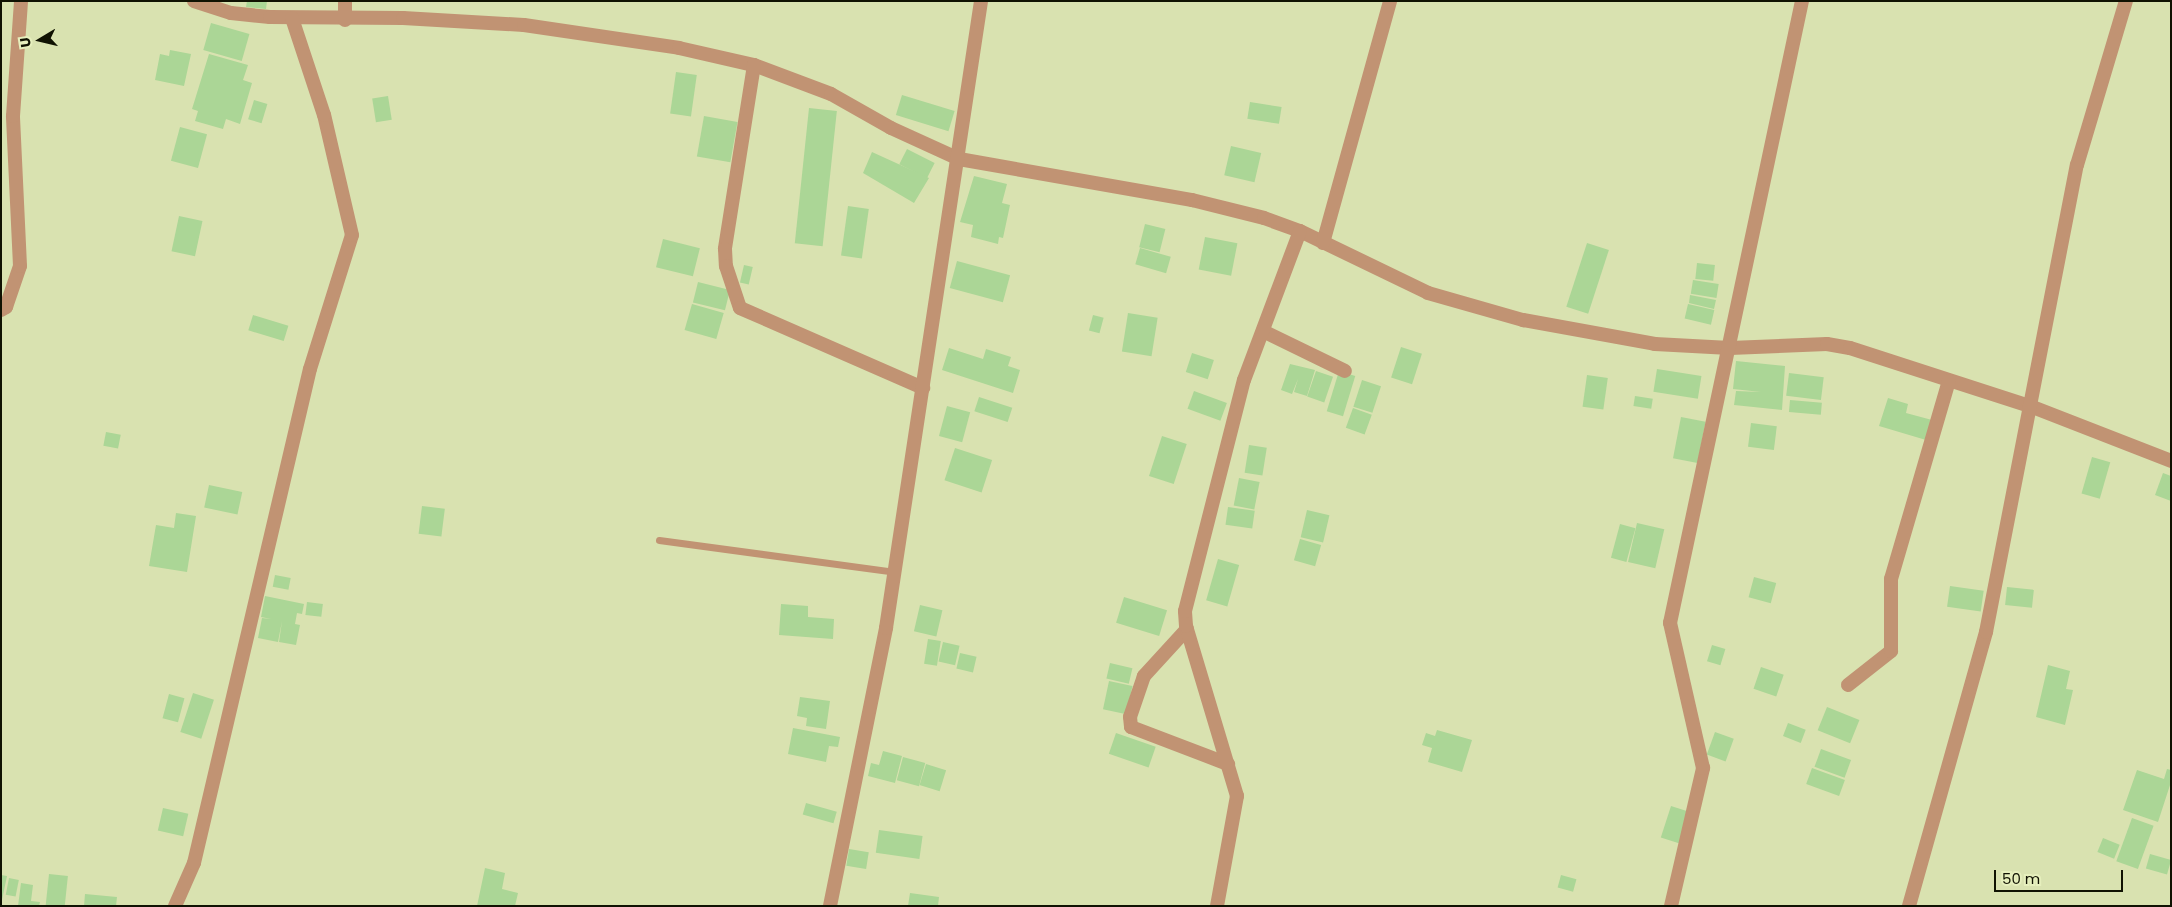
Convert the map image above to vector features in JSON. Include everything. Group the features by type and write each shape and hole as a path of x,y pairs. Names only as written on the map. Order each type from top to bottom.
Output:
{"street":[{"path":"1,310 6,307 20,266 12,116 21,1"},
{"path":"194,1 231,13 292,18 345,20 403,18 524,25 679,48 754,65 831,94 891,128 959,159 1192,200 1300,231 1428,293 1523,320 1655,344 1730,348 1827,344 2030,406 2171,461"},
{"path":"345,1 345,20"},
{"path":"830,906 895,572 959,159 981,1"},
{"path":"1323,243 1390,1"},
{"path":"1671,906 1703,768 1670,623 1730,348 1802,1"},
{"path":"1909,906 1986,632 2077,164 2126,1"},
{"path":"175,906 194,863 310,369 352,235 324,115 292,18"},
{"path":"754,65 725,249 726,266 740,308 923,388"},
{"path":"1217,906 1237,796 1187,629 1185,611 1244,380 1300,231"},
{"path":"1263,331 1345,371"},
{"path":"1848,685 1892,651 1891,579 1949,381"},
{"path":"1187,629 1144,676 1130,717 1131,727 1228,764"}],"lane":[{"path":"659,540 895,572"}],"building":[{"path":"247,1 267,1 266,9 246,7"},
{"path":"211,23 249,34 242,61 203,50"},
{"path":"170,50 191,54 184,86 155,80 160,54 169,56"},
{"path":"209,54 248,65 243,80 252,83 240,124 226,119 223,129 195,121 198,111 192,109"},
{"path":"676,72 697,75 691,117 670,114"},
{"path":"902,95 955,111 948,131 896,115"},
{"path":"388,96 392,120 376,122 372,99"},
{"path":"254,100 267,104 262,123 248,119"},
{"path":"1250,102 1282,107 1279,124 1247,119"},
{"path":"809,108 837,111 823,246 795,243"},
{"path":"704,116 737,122 730,162 697,156"},
{"path":"180,127 207,134 198,168 171,161"},
{"path":"1231,146 1261,153 1254,182 1224,175"},
{"path":"907,149 935,163 927,178 899,164"},
{"path":"872,152 929,178 914,203 863,173"},
{"path":"974,176 1007,184 1002,203 1010,205 1003,238 999,237 998,244 971,237 973,225 960,222"},
{"path":"848,206 869,209 862,258 841,256"},
{"path":"179,216 202,221 195,256 172,251"},
{"path":"1145,224 1165,229 1160,252 1139,247"},
{"path":"1205,237 1237,243 1231,276 1199,269"},
{"path":"663,239 700,248 693,276 656,267"},
{"path":"1587,243 1609,250 1588,314 1566,307"},
{"path":"1140,248 1171,257 1166,273 1135,264"},
{"path":"957,261 1010,275 1003,302 950,288"},
{"path":"1697,263 1715,265 1713,281 1695,279"},
{"path":"744,265 753,267 749,285 740,283"},
{"path":"1693,280 1719,284 1716,298 1691,294"},
{"path":"698,282 730,290 725,310 693,302"},
{"path":"1690,295 1716,300 1714,309 1689,303"},
{"path":"692,304 724,313 716,339 685,330"},
{"path":"1688,304 1714,310 1711,325 1685,319"},
{"path":"1128,313 1158,318 1152,356 1122,352"},
{"path":"253,315 288,326 284,341 248,330"},
{"path":"1093,315 1104,318 1099,333 1089,330"},
{"path":"1401,347 1422,354 1412,384 1391,377"},
{"path":"949,348 983,359 986,349 1011,357 1008,366 1020,370 1013,393 942,370"},
{"path":"1192,353 1214,360 1208,379 1186,372"},
{"path":"1736,361 1785,366 1782,410 1734,405 1736,391 1761,392 1733,389"},
{"path":"1290,364 1315,370 1307,396 1294,392 1298,379 1292,394 1281,390"},
{"path":"1657,369 1701,376 1698,399 1653,392"},
{"path":"1316,371 1333,377 1324,402 1307,397"},
{"path":"1339,371 1355,376 1343,416 1327,411"},
{"path":"1789,373 1824,377 1821,400 1786,396"},
{"path":"1587,375 1608,378 1603,410 1583,407"},
{"path":"1362,380 1381,386 1372,413 1353,407"},
{"path":"1194,391 1227,403 1220,421 1188,409"},
{"path":"1635,396 1653,399 1651,409 1633,406"},
{"path":"979,397 1012,408 1008,422 974,411"},
{"path":"1888,398 1908,404 1906,413 1932,420 1926,440 1879,426"},
{"path":"1790,400 1822,403 1821,415 1789,412"},
{"path":"947,406 970,412 962,442 939,436"},
{"path":"1353,408 1372,415 1365,435 1346,428"},
{"path":"1681,417 1706,422 1698,463 1673,458"},
{"path":"1751,423 1777,426 1774,450 1748,447"},
{"path":"106,432 121,435 118,449 103,446"},
{"path":"1162,436 1187,444 1174,484 1149,476"},
{"path":"1249,445 1267,448 1262,475 1245,473"},
{"path":"955,448 992,460 982,492 944,480"},
{"path":"2092,457 2110,462 2100,499 2082,494"},
{"path":"2163,473 2171,476 2171,501 2155,495"},
{"path":"1239,478 1260,482 1254,509 1234,505"},
{"path":"209,485 242,492 237,515 204,507"},
{"path":"422,506 445,509 441,537 419,534"},
{"path":"1228,507 1255,511 1252,529 1225,525"},
{"path":"1307,510 1329,515 1323,542 1301,537"},
{"path":"176,513 196,516 187,572 149,566 156,525 174,528"},
{"path":"1637,523 1664,529 1655,568 1628,562"},
{"path":"1620,524 1635,528 1626,562 1611,558"},
{"path":"1300,539 1321,545 1315,566 1294,560"},
{"path":"1218,559 1239,565 1227,606 1206,600"},
{"path":"275,575 291,578 288,590 273,587"},
{"path":"1754,577 1776,583 1771,603 1749,597"},
{"path":"1950,586 1984,591 1981,612 1947,607"},
{"path":"2007,587 2034,590 2032,608 2005,605"},
{"path":"265,596 304,604 302,614 297,613 295,624 300,625 296,645 279,642 282,621 278,642 258,638 262,618 271,619 261,617"},
{"path":"1124,597 1167,610 1159,636 1116,623"},
{"path":"307,602 323,604 321,617 305,615"},
{"path":"781,604 808,606 808,617 834,619 833,639 779,635"},
{"path":"920,605 942,610 936,636 914,631"},
{"path":"928,639 941,641 937,666 924,664"},
{"path":"943,642 960,646 955,665 939,661"},
{"path":"1712,645 1725,649 1720,665 1707,661"},
{"path":"960,653 977,657 973,672 956,669"},
{"path":"1110,663 1132,668 1129,684 1106,679"},
{"path":"2048,665 2070,671 2066,689 2073,690 2065,725 2036,717"},
{"path":"1761,667 1784,675 1776,697 1754,689"},
{"path":"1109,681 1132,686 1126,714 1103,709"},
{"path":"193,693 214,700 201,739 180,732"},
{"path":"169,694 184,698 178,722 163,718"},
{"path":"800,697 830,701 826,729 806,726 807,718 797,716"},
{"path":"1827,707 1859,720 1850,743 1818,730"},
{"path":"1788,723 1806,730 1801,743 1783,736"},
{"path":"793,728 840,737 838,747 829,746 826,762 788,754"},
{"path":"1437,730 1472,740 1462,772 1428,762 1432,748 1422,745 1426,733 1435,736"},
{"path":"1715,732 1734,739 1726,761 1707,755"},
{"path":"1116,733 1156,747 1149,767 1109,754"},
{"path":"1821,749 1851,760 1845,778 1815,767"},
{"path":"883,751 902,756 895,783 868,776 871,763 879,765"},
{"path":"903,757 925,763 919,786 897,780"},
{"path":"926,764 946,770 940,791 920,785"},
{"path":"1812,768 1845,780 1839,796 1806,784"},
{"path":"2167,769 2171,770 2171,782 2158,822 2123,810 2137,770 2164,779"},
{"path":"806,803 837,812 833,823 803,815"},
{"path":"1671,806 1689,812 1679,843 1661,837"},
{"path":"163,808 188,814 183,836 158,830"},
{"path":"2132,818 2154,826 2138,869 2116,861"},
{"path":"879,830 923,836 919,859 876,853"},
{"path":"2103,838 2120,845 2114,859 2097,852"},
{"path":"849,849 869,852 866,869 846,866"},
{"path":"2150,854 2171,860 2167,874 2146,868"},
{"path":"485,868 505,873 502,889 518,893 515,906 477,906"},
{"path":"49,874 68,876 65,906 46,906"},
{"path":"1,875 7,876 2,900 1,900"},
{"path":"1561,875 1576,879 1573,892 1558,888"},
{"path":"9,878 19,880 16,897 6,895"},
{"path":"21,883 33,885 31,901 40,902 39,906 18,906"},
{"path":"910,893 939,897 938,906 908,906"},
{"path":"85,894 117,897 116,906 84,906"}]}
